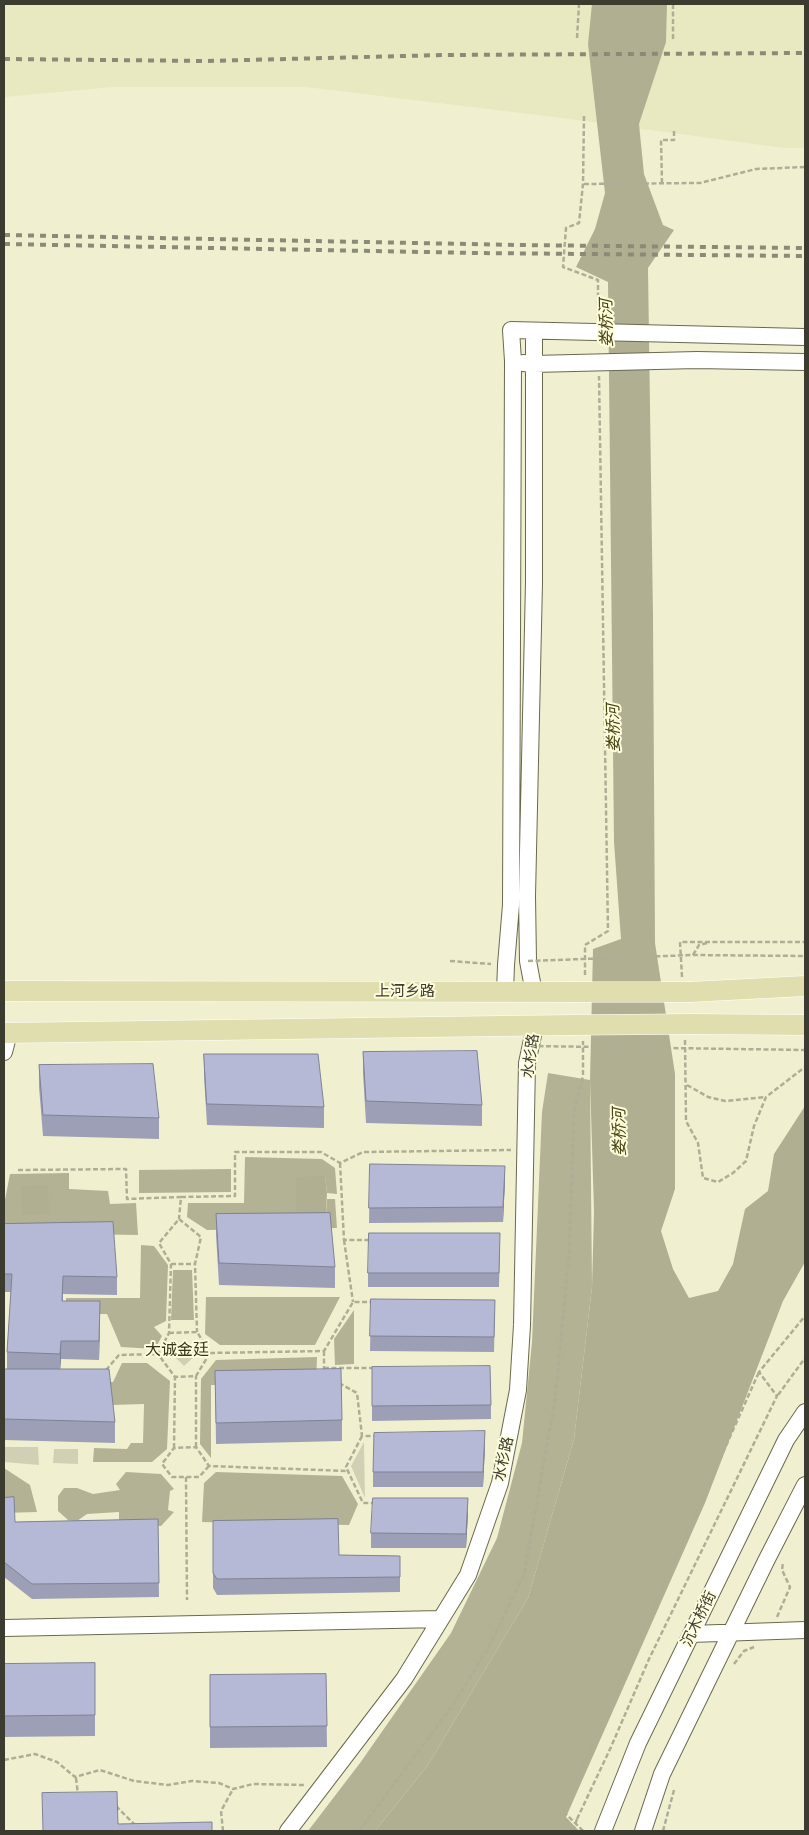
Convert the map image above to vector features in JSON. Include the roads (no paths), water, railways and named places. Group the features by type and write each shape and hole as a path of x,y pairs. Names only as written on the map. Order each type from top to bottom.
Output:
{"main road":[{"name":"上河乡路","path":"4,991 534,993 686,987 805,986"},
{"path":"6,1033 572,1025 688,1032 805,1025"}],"street":[{"path":"505,992 511,905 513,361 511,330 805,337"},
{"path":"534,332 534,582 527,896 528,961 534,993"},
{"path":"513,361 533,364 697,360 805,362"},
{"name":"水杉路","path":"288,1831 404,1679 468,1575 500,1483 518,1390 522,1325 527,1063 535,1026"},
{"path":"4,1052 6,1033"},
{"name":"沉木桥街","path":"603,1831 638,1744 786,1440 805,1412"},
{"path":"643,1831 662,1774 805,1485"},
{"path":"4,1628 440,1619"},
{"path":"692,1634 805,1630"}],"water":[{"name":"娄桥河","path":"592,4 667,4 666,42 639,124 644,174 663,225 674,230 648,268 655,943 675,1074 675,1189 661,1231 673,1269 689,1298 718,1291 733,1264 745,1209 768,1191 774,1154 805,1106 805,1262 783,1301 705,1503 566,1817 579,1831 375,1831 428,1765 528,1598 574,1439 592,1287 594,1211 590,1080 593,949 621,939 614,842 608,282 576,267 595,229 605,193 588,44"},
{"path":"325,1176 327,1193 326,1213 296,1214 296,1177"},
{"path":"48,1185 49,1214 22,1215 21,1186"}],"railway":[{"path":"4,59 207,61 444,55 805,53"},
{"path":"4,235 519,245 805,248"},
{"path":"4,244 476,253 805,256"}],"district":[{"name":"大诚金廷","path":"177,1350"}]}
